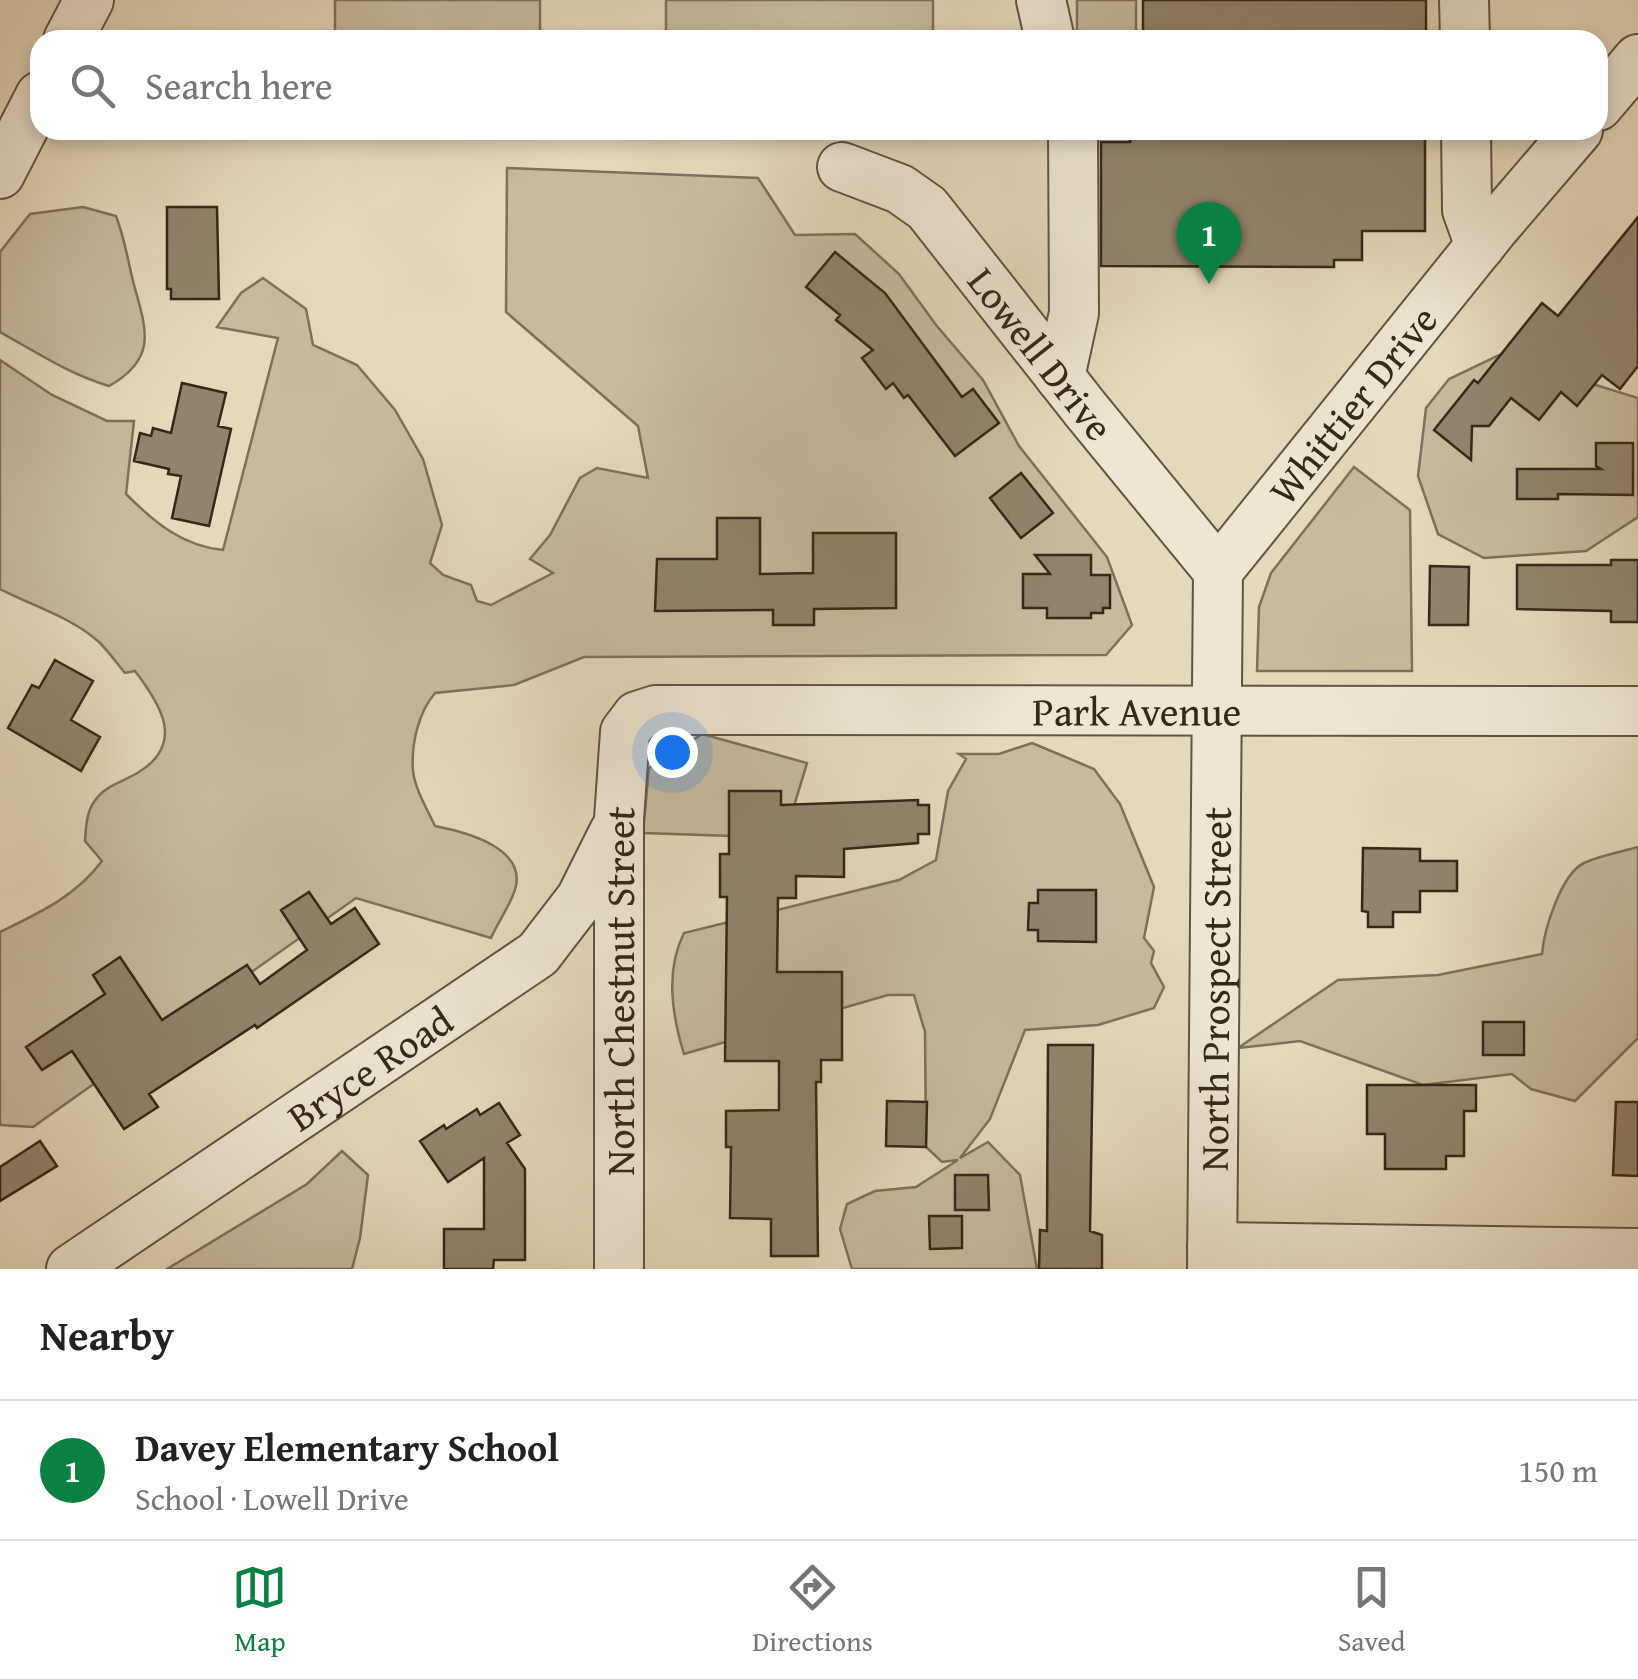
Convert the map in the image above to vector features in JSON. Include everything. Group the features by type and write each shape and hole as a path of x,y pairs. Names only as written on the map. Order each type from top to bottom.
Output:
{"street":[{"path":"73,30 89,0"},
{"path":"1041,0 1048,30"},
{"path":"1464,0 1464,30"},
{"path":"1608,94 1638,59"},
{"path":"0,174 30,116"},
{"path":"1060,377 1074,312 1072,140"},
{"path":"1466,140 1467,210 1480,246"},
{"name":"Whittier Drive","path":"1218,570 1570,140"},
{"name":"Lowell Drive","path":"842,166 900,189 927,208 1218,570"},
{"path":"1216,709 1218,570"},
{"name":"North Prospect Street","path":"1212,1258 1216,709"},
{"name":"Park Avenue","path":"638,716 656,710 1638,711"},
{"name":"North Chestnut Street","path":"619,1269 619,819 625,732 638,716"},
{"name":"Bryce Road","path":"71,1269 538,954 581,898 619,819"},
{"path":"538,954 579,946 597,952 610,963 621,983"},
{"path":"1212,1258 1638,1253"}],"shaded area":[{"path":"335,0 540,0 540,30 335,30"},
{"path":"666,0 933,0 933,30 666,30"},
{"path":"1077,0 1136,0 1136,30 1077,30"},
{"path":"507,168 758,178 795,235 855,234 899,274 983,380 1019,446 1107,557 1132,625 1106,655 584,657 514,685 435,693 417,730 414,778 435,826 479,838 514,866 517,879 513,895 491,938 356,898 33,1127 0,1125 0,932 56,903 102,861 85,841 91,806 103,792 153,761 165,736 160,710 135,671 125,673 99,642 76,626 0,589 0,360 52,395 107,421 134,421 126,494 182,538 223,550 278,338 217,327 241,293 263,278 306,309 313,345 357,365 395,410 423,459 442,525 430,563 443,575 471,585 477,601 491,605 553,573 530,559 550,535 580,478 597,468 648,478 638,426 506,312"},
{"path":"83,207 116,216 142,316 141,354 124,376 109,386 66,369 0,332 0,252 30,214"},
{"path":"1499,355 1638,398 1638,517 1586,551 1484,558 1438,534 1418,476 1426,408 1449,379"},
{"path":"1354,467 1410,510 1412,671 1257,671 1259,607 1271,573"},
{"path":"702,734 807,763 795,803 796,838 643,833 649,768"},
{"path":"1032,743 1094,769 1120,804 1154,887 1144,938 1154,951 1151,963 1164,987 1154,1008 1098,1025 1025,1030 990,1119 960,1158 988,1142 1020,1175 1037,1269 852,1269 840,1229 847,1204 875,1191 916,1187 958,1160 942,1162 926,1147 925,1032 914,995 888,995 684,1054 672,993 678,948 684,933 899,880 936,860 948,791 966,759 959,754 999,754"},
{"path":"1638,847 1638,1038 1575,1101 1531,1089 1512,1074 1423,1085 1300,1041 1238,1048 1338,980 1438,975 1542,954 1555,904 1576,869 1597,858"},
{"path":"342,1151 368,1175 352,1269 167,1269 307,1184"}],"building":[{"path":"1143,0 1426,0 1426,30 1143,30"},
{"path":"1425,140 1425,231 1362,231 1362,260 1334,260 1334,267 1101,266 1101,142"},
{"path":"167,207 217,207 219,299 171,299 171,289 167,289"},
{"path":"1638,217 1638,366 1620,389 1602,375 1577,406 1561,392 1539,420 1511,398 1489,426 1472,426 1471,460 1434,430 1474,380 1478,383 1542,303 1558,316"},
{"path":"835,252 885,293 962,397 973,389 999,423 955,456 908,395 904,398 893,383 886,389 862,358 873,350 836,320 840,315 806,287"},
{"path":"182,383 226,393 218,426 231,429 209,526 172,518 181,476 168,474 169,469 134,461 140,433 151,436 153,428 171,433"},
{"path":"1596,443 1633,443 1633,495 1558,494 1558,499 1517,499 1517,469 1601,469 1596,466"},
{"path":"1021,473 1053,513 1021,538 990,498"},
{"path":"717,518 760,518 760,574 813,573 813,533 896,533 896,608 814,609 814,625 773,625 773,610 655,611 657,559 717,559"},
{"path":"1035,555 1091,555 1091,575 1110,575 1110,608 1103,608 1103,613 1091,613 1091,618 1047,618 1047,608 1023,608 1023,574 1050,574"},
{"path":"1611,560 1638,560 1638,622 1611,622 1611,611 1517,609 1517,565 1611,565"},
{"path":"1430,566 1469,567 1468,625 1429,625"},
{"path":"55,660 93,681 71,720 100,737 81,771 8,728 32,685 39,688"},
{"path":"729,791 781,791 781,805 918,800 918,805 929,805 929,834 918,834 918,843 844,849 844,877 796,876 796,898 778,898 777,972 842,972 842,1060 821,1060 821,1082 816,1082 818,1256 771,1256 771,1219 730,1218 731,1147 726,1147 726,1111 779,1110 779,1061 725,1061 727,897 720,897 720,854 729,854"},
{"path":"1363,848 1420,849 1420,861 1457,861 1457,891 1420,891 1420,912 1393,912 1393,927 1368,927 1368,912 1362,911"},
{"path":"1038,890 1096,890 1096,942 1038,941 1038,930 1028,930 1029,903 1038,903"},
{"path":"309,892 331,924 355,908 379,944 257,1028 255,1025 149,1094 158,1107 124,1129 72,1051 42,1070 26,1047 105,994 93,975 120,957 162,1020 247,965 260,984 307,950 281,910"},
{"path":"1483,1022 1524,1022 1524,1055 1483,1055"},
{"path":"1048,1045 1093,1045 1090,1231 1102,1235 1102,1269 1039,1269 1040,1230 1047,1231"},
{"path":"1367,1085 1476,1085 1476,1111 1464,1111 1464,1156 1446,1156 1446,1169 1385,1169 1385,1134 1367,1134"},
{"path":"887,1101 927,1102 926,1147 886,1146"},
{"path":"1616,1102 1638,1102 1638,1176 1613,1175"},
{"path":"499,1103 520,1135 507,1143 525,1169 525,1260 494,1260 493,1269 444,1269 444,1229 484,1229 484,1158 448,1182 420,1141 477,1109 480,1115"},
{"path":"40,1141 57,1166 0,1201 0,1167"},
{"path":"955,1175 988,1175 989,1210 955,1210"},
{"path":"929,1216 962,1216 962,1248 930,1249"}],"place":[{"name":"Davey Elementary School","path":"1209,284"}]}
